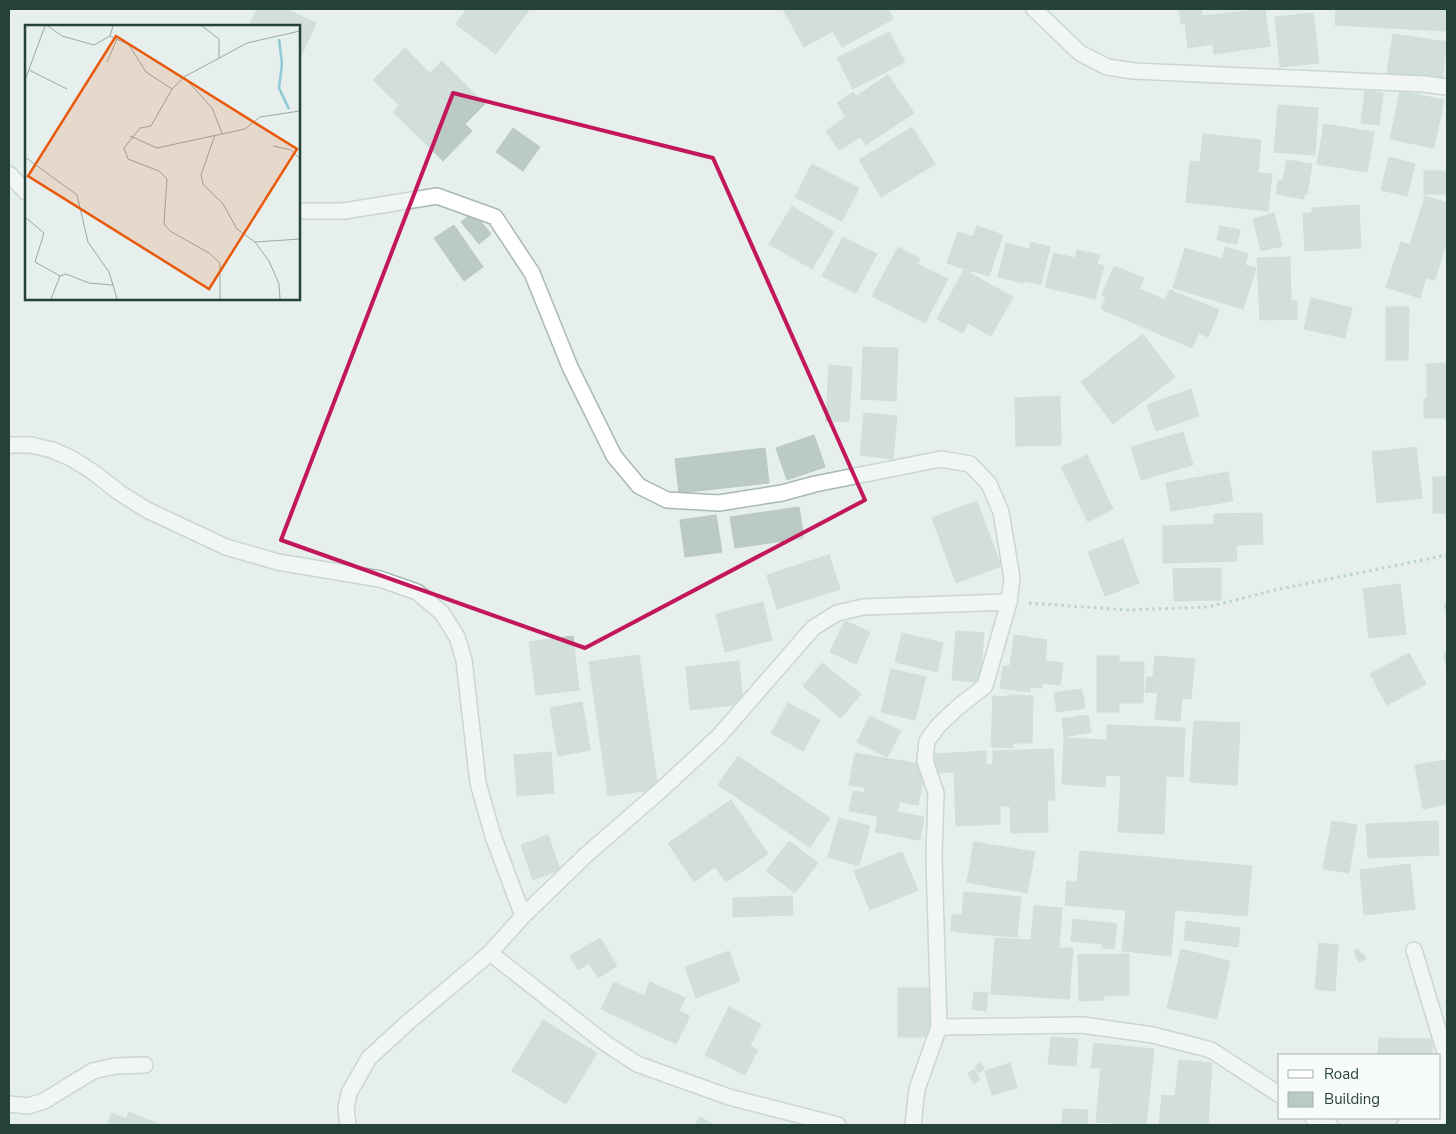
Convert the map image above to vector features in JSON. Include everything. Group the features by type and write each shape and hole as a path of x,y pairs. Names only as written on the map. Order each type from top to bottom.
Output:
{"street":[{"path":"1034,9 1080,53 1107,67 1134,72 1424,84 1447,88"},
{"path":"9,174 25,191"},
{"path":"300,211 344,211 437,196 495,217 532,273 570,366 614,456 639,486 667,500 719,503 782,493 815,484 941,459 970,464 989,484 1001,512 1012,578 1009,602 985,686 958,707 938,726 927,742 925,761 936,793 934,857 940,1027 917,1089 913,1125"},
{"path":"9,445 31,445 52,450 71,458 147,510 226,547 278,562 380,579 417,592 442,613 457,637 464,660 478,783 493,836 524,916"},
{"path":"348,1125 346,1108 349,1093 369,1058 490,953 524,916 586,855 661,790 719,736 814,628 838,613 863,607 1009,602"},
{"path":"1414,950 1447,1059 1442,1117"},
{"path":"490,953 604,1043 637,1064 729,1097 838,1125"},
{"path":"940,1027 1082,1025 1153,1035 1211,1050 1278,1095"},
{"path":"9,1104 28,1106 44,1101 93,1071 115,1066 144,1065"},
{"path":"1315,1119 1330,1125"},
{"path":"1406,1125 1433,1119"}],"path":[{"path":"1009,602 1128,610 1208,606 1275,590 1447,555"}],"highlighted area":[{"path":"453,93 713,158 865,500 585,648 281,540"}],"building":[{"path":"257,9 286,9 316,23 300,59 300,25 249,25"},
{"path":"467,9 530,9 496,54 456,24"},
{"path":"783,9 888,9 893,19 842,47 833,31 804,47"},
{"path":"1179,9 1201,9 1202,16 1265,9 1270,46 1214,54 1213,44 1188,48 1185,23 1181,24"},
{"path":"1336,9 1447,9 1447,31 1335,25"},
{"path":"1313,13 1319,63 1280,67 1275,17"},
{"path":"889,32 905,62 853,89 837,58"},
{"path":"1393,34 1447,42 1442,81 1387,73"},
{"path":"405,48 430,73 442,61 485,104 465,124 472,131 443,161 393,112 399,105 373,80"},
{"path":"888,75 914,113 866,145 860,137 839,150 826,131 846,117 837,103 853,92 856,96"},
{"path":"1365,91 1383,93 1379,125 1361,123"},
{"path":"1400,91 1444,100 1434,148 1390,139"},
{"path":"1278,105 1318,108 1315,155 1274,152"},
{"path":"1324,124 1374,132 1367,172 1317,164"},
{"path":"912,127 935,164 881,197 859,160"},
{"path":"513,128 540,147 523,171 496,152"},
{"path":"1203,134 1261,140 1258,173 1272,174 1268,211 1186,202 1190,161 1200,162"},
{"path":"1389,157 1415,164 1407,196 1381,190"},
{"path":"1287,160 1312,164 1307,194 1304,194 1304,199 1276,194 1278,180 1283,180"},
{"path":"812,164 859,188 842,221 795,197"},
{"path":"1424,171 1447,171 1447,194 1424,194"},
{"path":"1425,196 1447,203 1447,240 1435,280 1426,278 1420,298 1386,287 1401,242 1410,245"},
{"path":"1359,205 1361,248 1305,251 1303,213 1312,213 1312,208"},
{"path":"792,206 834,232 812,269 769,244"},
{"path":"473,212 491,234 479,244 461,222"},
{"path":"1274,213 1282,246 1261,251 1253,219"},
{"path":"454,225 483,267 464,281 434,238"},
{"path":"977,226 1003,235 989,276 947,263 958,232 973,237"},
{"path":"1220,226 1240,230 1237,244 1217,240"},
{"path":"843,237 877,254 856,293 822,276"},
{"path":"1031,242 1050,247 1041,284 1024,281 1023,283 998,277 1006,243 1029,249"},
{"path":"898,247 920,259 917,264 948,279 925,323 872,296"},
{"path":"1226,247 1248,254 1245,265 1256,268 1243,309 1173,288 1185,248 1222,259"},
{"path":"1077,250 1100,255 1097,264 1104,266 1095,299 1045,287 1054,253 1075,258"},
{"path":"1290,257 1291,301 1297,301 1297,319 1260,320 1257,258"},
{"path":"1114,266 1144,278 1139,289 1165,300 1170,290 1219,310 1208,337 1199,333 1192,348 1101,309 1106,297 1102,295"},
{"path":"964,270 1013,297 991,336 968,323 963,333 937,319"},
{"path":"1311,298 1352,308 1345,338 1304,329"},
{"path":"1386,307 1409,307 1408,360 1386,360"},
{"path":"1143,334 1175,377 1113,424 1081,382"},
{"path":"863,347 898,348 896,401 861,399"},
{"path":"1447,363 1447,418 1424,418 1424,399 1427,399 1427,364"},
{"path":"829,365 852,367 849,422 826,421"},
{"path":"1191,389 1199,416 1156,431 1147,405"},
{"path":"1060,396 1061,445 1016,446 1015,398"},
{"path":"864,413 897,416 893,459 860,455"},
{"path":"1183,432 1193,465 1141,480 1131,447"},
{"path":"814,435 825,467 787,480 776,448"},
{"path":"1416,447 1422,498 1377,503 1372,452"},
{"path":"765,448 769,483 679,493 675,459"},
{"path":"1087,455 1113,509 1088,522 1061,467"},
{"path":"1228,472 1233,501 1171,511 1166,483"},
{"path":"1433,477 1447,477 1447,513 1433,513"},
{"path":"977,501 1001,566 956,583 932,518"},
{"path":"799,507 804,538 735,548 730,517"},
{"path":"1262,513 1263,544 1236,545 1237,561 1163,563 1163,526 1214,524 1214,514"},
{"path":"716,515 722,552 685,557 680,520"},
{"path":"1123,539 1139,583 1105,596 1088,552"},
{"path":"829,555 840,589 777,609 767,575"},
{"path":"1221,568 1221,600 1174,601 1173,569"},
{"path":"1400,584 1406,634 1369,638 1363,589"},
{"path":"763,602 772,640 725,652 716,614"},
{"path":"1447,603 1447,618 1444,604"},
{"path":"845,621 870,632 856,664 830,652"},
{"path":"956,631 984,633 980,682 952,680"},
{"path":"902,633 943,643 937,672 895,662"},
{"path":"1014,635 1047,640 1045,661 1063,663 1060,685 1042,683 1042,688 1030,687 1030,692 1000,688 1003,666 1010,666"},
{"path":"573,636 579,690 536,695 529,642"},
{"path":"1447,652 1447,668 1444,653"},
{"path":"1409,653 1426,684 1387,705 1370,674"},
{"path":"639,655 658,789 608,796 589,662"},
{"path":"1097,656 1119,656 1119,662 1144,662 1143,703 1119,703 1119,712 1097,712"},
{"path":"1155,656 1195,659 1191,699 1182,698 1180,721 1155,719 1158,693 1145,692 1147,677 1153,677"},
{"path":"739,661 743,704 690,710 686,667"},
{"path":"822,663 861,694 841,718 803,686"},
{"path":"891,669 926,677 915,720 881,712"},
{"path":"1082,689 1085,708 1057,712 1054,693"},
{"path":"1008,695 1033,696 1032,743 1013,743 1013,748 991,747 993,696 1008,697"},
{"path":"582,702 590,750 558,756 550,708"},
{"path":"788,703 820,720 803,751 771,733"},
{"path":"1088,715 1091,732 1064,737 1062,719"},
{"path":"870,716 901,731 887,757 857,742"},
{"path":"1194,721 1240,723 1237,785 1190,782"},
{"path":"1107,725 1185,728 1183,777 1166,776 1164,834 1118,832 1121,776 1106,775 1105,787 1062,784 1064,738 1107,740"},
{"path":"1053,749 1055,800 1047,800 1048,832 1011,833 1010,806 1000,806 1000,824 956,826 954,772 936,773 935,754 986,751 986,765 993,765 993,751"},
{"path":"551,752 554,793 517,796 514,755"},
{"path":"855,753 926,765 918,805 900,802 897,812 924,817 920,840 875,832 878,816 849,811 853,791 864,793 865,787 849,785"},
{"path":"738,756 830,818 810,847 718,785"},
{"path":"1447,760 1447,804 1423,809 1415,765"},
{"path":"731,800 768,854 726,882 715,867 694,882 668,843"},
{"path":"839,818 870,826 859,866 828,857"},
{"path":"1332,821 1357,825 1349,873 1323,869"},
{"path":"1438,821 1439,855 1368,858 1366,824"},
{"path":"548,835 560,870 533,880 521,845"},
{"path":"789,841 818,863 795,893 766,871"},
{"path":"974,842 1035,852 1027,893 967,882"},
{"path":"1080,851 1252,866 1247,916 1175,910 1171,956 1122,951 1126,910 1065,905 1067,881 1077,882"},
{"path":"902,852 918,890 870,910 854,871"},
{"path":"1410,864 1415,909 1364,915 1360,870"},
{"path":"964,892 1021,897 1017,937 951,931 952,915 962,915"},
{"path":"792,896 793,915 733,917 733,898"},
{"path":"1034,906 1062,908 1059,948 1073,948 1069,999 991,994 995,938 1031,940"},
{"path":"1073,919 1117,924 1114,949 1102,948 1103,944 1071,941"},
{"path":"1186,921 1240,928 1238,947 1184,940"},
{"path":"600,938 617,966 598,978 589,963 578,970 570,956"},
{"path":"1319,943 1338,945 1335,991 1315,989"},
{"path":"1181,949 1230,961 1217,1019 1167,1008"},
{"path":"1358,949 1366,959 1359,963 1354,951"},
{"path":"729,951 740,981 696,998 685,967"},
{"path":"1129,954 1129,995 1103,996 1103,1000 1079,1001 1078,955"},
{"path":"614,982 644,996 650,982 685,998 679,1011 690,1016 676,1044 601,1009"},
{"path":"898,988 931,988 931,1037 898,1037"},
{"path":"974,992 988,993 986,1011 972,1009"},
{"path":"729,1007 761,1024 750,1046 758,1050 745,1075 705,1055"},
{"path":"543,1020 597,1053 566,1104 512,1071"},
{"path":"1051,1037 1078,1039 1076,1066 1048,1064"},
{"path":"1379,1038 1432,1039 1432,1054 1378,1054"},
{"path":"1094,1043 1154,1049 1146,1125 1096,1122 1101,1068 1091,1068"},
{"path":"1179,1060 1212,1063 1208,1125 1159,1125 1162,1095 1175,1096"},
{"path":"981,1063 984,1069 978,1073 975,1066"},
{"path":"1010,1063 1017,1088 992,1095 985,1071"},
{"path":"974,1069 980,1080 974,1084 968,1073"},
{"path":"1063,1109 1088,1110 1087,1125 1062,1125"},
{"path":"129,1112 161,1125 107,1125 112,1113 126,1119"},
{"path":"700,1117 714,1125 695,1125"}]}
